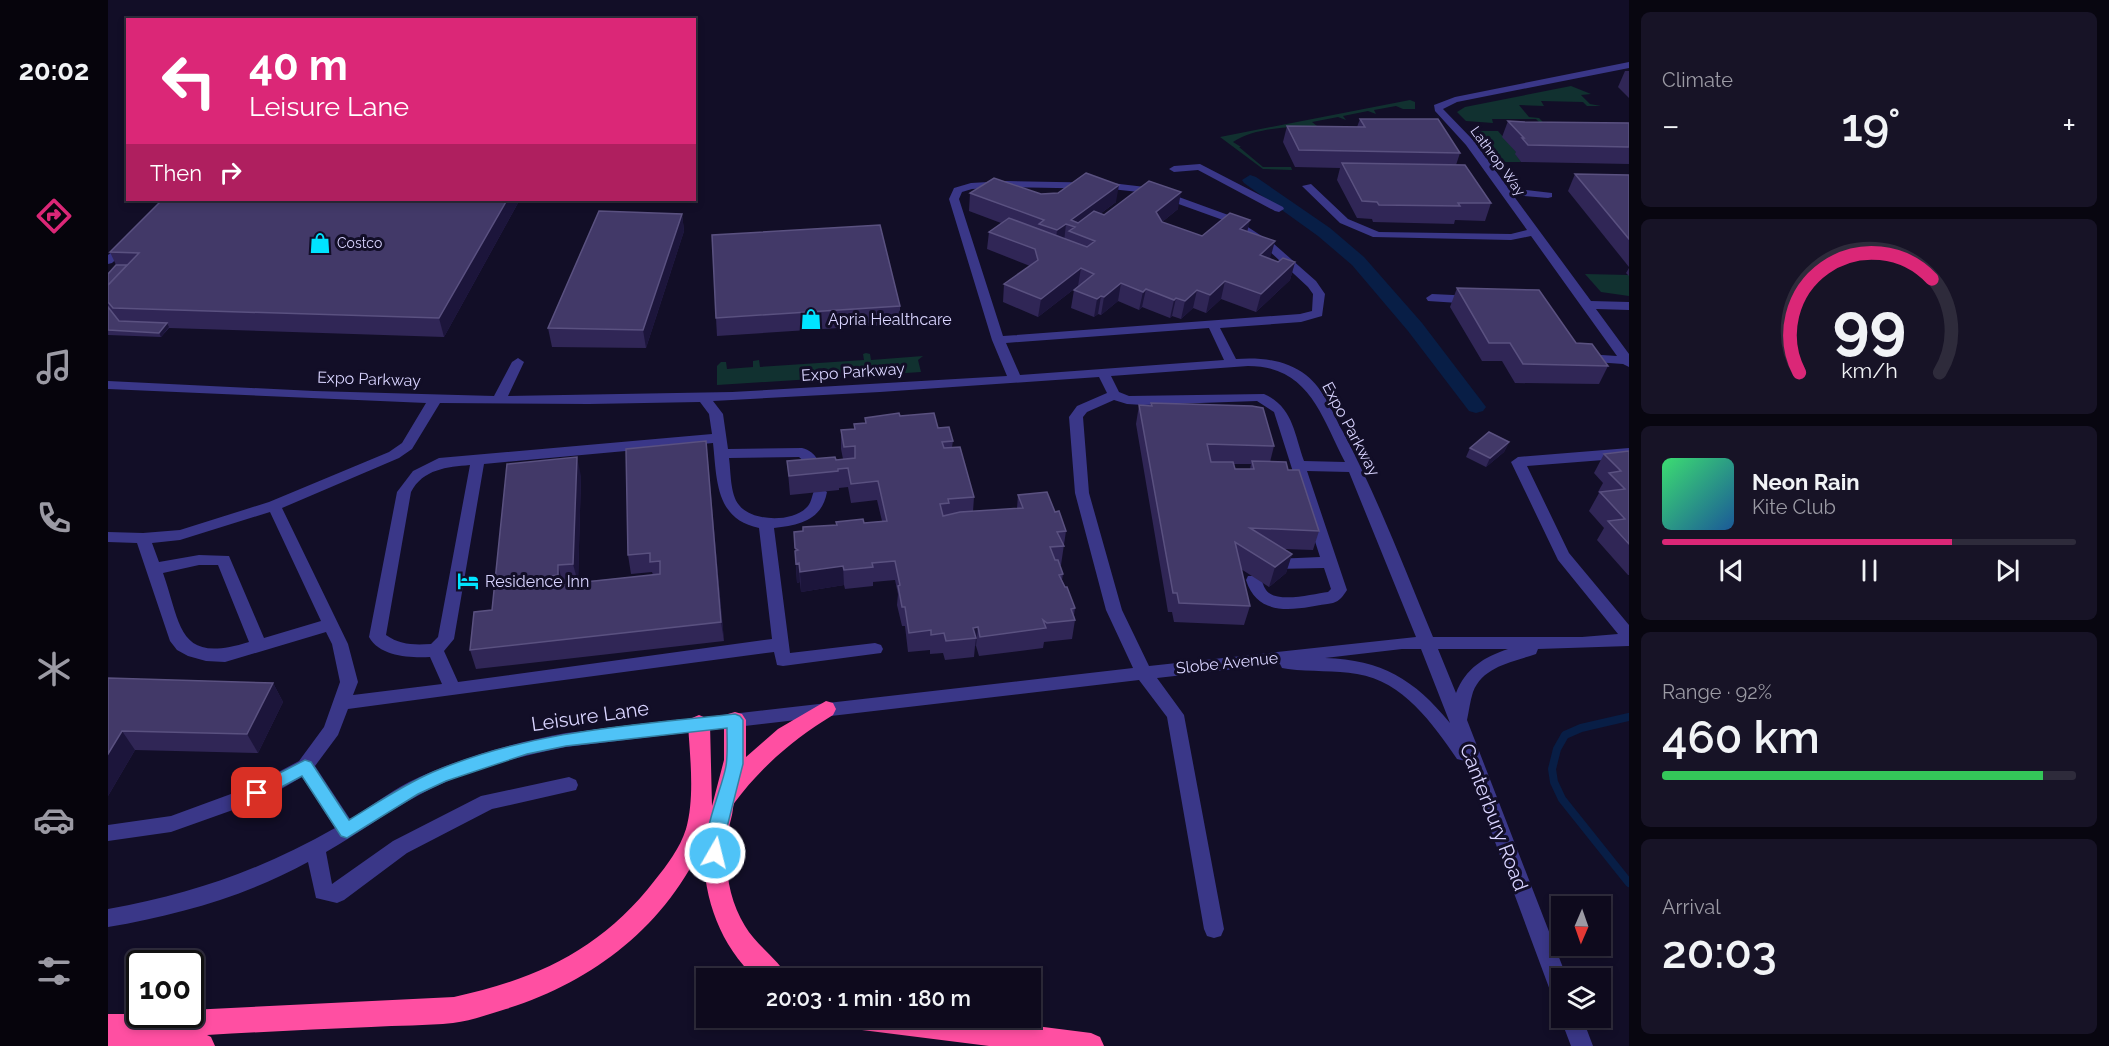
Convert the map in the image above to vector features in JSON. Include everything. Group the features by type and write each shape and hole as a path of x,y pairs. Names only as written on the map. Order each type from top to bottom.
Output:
{"highway":[{"path":"726,802 739,781 764,752 793,728 826,709"},
{"path":"735,720 735,764 716,835 715,870 719,894 732,928 746,950 765,968"},
{"path":"108,1027 454,1010 488,1004 538,987 570,971 612,943 637,921 658,897 683,860 698,822 699,724"},
{"path":"949,1028 1091,1046"},
{"path":"108,1043 202,1046"}],"street":[{"name":"Lathrop Way","path":"1628,362 1465,137 1439,112 1439,105 1629,65"},
{"path":"1174,169 1200,167 1279,209"},
{"path":"998,340 1301,318 1318,313 1319,294 1312,284 1270,246 1227,218 1150,190 1111,186 1006,184 971,186 958,190 954,199 998,340 1015,378"},
{"path":"1307,186 1344,221 1377,235 1510,237 1533,232"},
{"path":"1504,191 1548,195"},
{"path":"108,261 136,234"},
{"path":"1432,298 1486,301"},
{"path":"1588,305 1629,306"},
{"path":"1213,325 1232,363"},
{"path":"1580,350 1587,359 1628,362"},
{"path":"499,400 518,362"},
{"name":"Expo Parkway","path":"110,387 499,400 704,398 1232,363 1267,363 1293,371 1305,379 1315,392 1355,467 1425,643"},
{"path":"1103,372 1114,395"},
{"path":"1214,929 1175,715 1143,672 1114,610 1082,493 1076,417 1082,409 1114,395 1143,401 1259,397 1272,403 1280,411 1339,590 1333,597 1276,603 1264,600 1255,589 1254,580"},
{"path":"108,537 143,538 190,532 274,506 394,455 407,447 436,398"},
{"path":"704,398 716,414 726,489 732,507 750,521 766,524 806,516 819,502 813,461 802,452 723,454"},
{"path":"478,460 446,639 435,650 414,652 389,647 377,638 404,492 409,481 423,470 439,463 720,438"},
{"path":"1629,453 1518,462 1563,556 1629,638"},
{"path":"1298,466 1355,467"},
{"path":"108,833 171,824 257,793 305,766 332,730 349,682 340,644 274,506"},
{"path":"766,524 783,660 875,650"},
{"path":"143,538 178,641 186,649 207,656 225,656 331,624"},
{"path":"154,569 199,560 224,560 260,646"},
{"path":"1275,564 1330,562"},
{"name":"Slobe Avenue","path":"826,709 1402,643 1565,643 1629,638"},
{"name":"Canterbury Road","path":"1425,643 1459,722 1552,968"},
{"path":"1459,722 1460,702 1466,687 1481,668 1505,656 1565,643"},
{"path":"341,703 735,652 781,644"},
{"path":"435,650 443,663 452,689"},
{"path":"1262,659 1368,669 1379,674 1407,690 1438,719 1478,776"},
{"name":"Leisure Lane","path":"108,918 146,912 230,887 272,871 316,849 412,789 498,755 566,740 826,709"},
{"path":"305,766 347,830"},
{"path":"316,849 323,892 337,894 400,847 488,802 569,785"},
{"path":"1575,1028 1582,1046"}],"green space":[{"path":"1571,86 1591,94 1581,95 1590,104 1601,106 1587,106 1583,102 1541,101 1544,106 1519,105 1529,117 1539,118 1544,123 1536,119 1492,119 1493,123 1466,121 1457,112 1465,107"},
{"path":"1410,100 1415,102 1415,109 1403,109 1396,106 1374,110 1376,114 1368,111 1343,116 1346,120 1338,117 1312,122 1317,126 1252,133 1233,142 1263,167 1291,167 1292,170 1263,169 1220,137"},
{"path":"1477,131 1498,131 1518,154 1516,155 1521,162 1501,162"},
{"path":"1585,274 1629,275 1629,296 1601,292"},
{"path":"863,354 870,354 871,360 923,356 918,360 921,372 717,385 717,366 721,362 726,362 727,369 753,367 753,361 759,360 760,367 864,360"}],"building":[{"path":"1360,119 1438,119 1460,153 1299,150 1287,126 1365,127"},
{"path":"1508,121 1629,123 1629,147 1528,145"},
{"path":"1342,163 1465,165 1491,203 1458,203 1460,206 1379,205 1377,202 1362,201"},
{"path":"1086,173 1119,185 1071,220 1078,223 1094,211 1104,215 1149,181 1181,192 1156,212 1162,222 1202,236 1230,213 1250,220 1240,229 1275,241 1260,255 1278,262 1283,258 1295,262 1261,294 1225,281 1210,295 1197,290 1185,301 1176,298 1174,300 1146,289 1143,292 1121,283 1104,297 1097,299 1074,290 1094,274 1081,268 1041,299 1004,284 1038,260 1035,249 989,232 1009,218 1087,247 1095,241 1069,231 1075,227 1066,224 1057,230 1039,224 1044,220 970,193 994,178 1041,194 1058,193"},
{"path":"1575,174 1629,175 1629,239"},
{"name":"Costco","path":"161,201 506,201 439,318 113,308 108,302 108,285 139,253 110,252"},
{"path":"599,211 682,214 643,330 548,328"},
{"path":"880,225 900,306 716,318 712,235"},
{"path":"116,265 127,265 108,285 108,274"},
{"path":"1457,288 1539,290 1576,343 1592,344 1608,366 1523,364 1510,343 1489,343"},
{"path":"108,307 119,321 167,323 159,333 108,330"},
{"path":"1151,403 1263,408 1274,446 1207,444 1211,462 1233,462 1235,469 1254,469 1252,461 1286,462 1288,470 1299,470 1319,531 1250,528 1292,554 1275,567 1235,542 1250,606 1179,603 1177,593 1173,593 1139,405 1152,406"},
{"path":"899,413 900,416 934,413 938,428 949,427 953,441 942,442 944,448 960,447 974,497 948,499 949,503 940,504 943,516 960,512 1023,508 1018,495 1047,492 1055,512 1059,511 1066,531 1057,532 1064,546 1050,547 1055,560 1058,560 1063,574 1059,575 1067,587 1075,608 1071,609 1075,620 1047,623 1043,620 1046,628 980,637 978,627 973,628 976,638 946,641 944,633 931,635 931,630 909,633 905,607 902,607 895,561 872,563 873,567 844,570 843,566 800,572 799,563 796,564 795,551 798,550 795,548 794,532 803,531 803,527 837,525 836,522 863,519 864,523 887,521 878,481 851,484 848,468 789,476 787,461 835,457 836,460 855,458 855,446 844,447 841,430 855,429 854,424 866,423 865,418"},
{"path":"1489,432 1509,442 1490,458 1470,448"},
{"path":"706,441 721,622 470,650 474,612 492,610 507,464 577,457 573,564 558,565 558,575 538,578 538,587 660,574 660,561 650,562 650,553 628,555 626,449"},
{"path":"1629,451 1629,544 1608,521 1625,519 1600,492 1625,489 1609,473 1621,471 1604,454"},
{"path":"108,678 273,683 247,734 122,731 108,754"}],"waterway":[{"path":"1250,180 1324,232 1358,261 1415,327 1476,407"},
{"path":"1629,717 1581,728 1565,735 1557,749 1552,769 1554,782 1562,799 1629,883"}],"place":[{"name":"Costco","path":"320,243"},
{"name":"Apria Healthcare","path":"811,319"},
{"name":"Residence Inn","path":"468,581"}],"route":[{"path":"257,793 305,766 347,830 412,789 498,755 566,740 735,720 735,764 716,835 715,853"}]}
